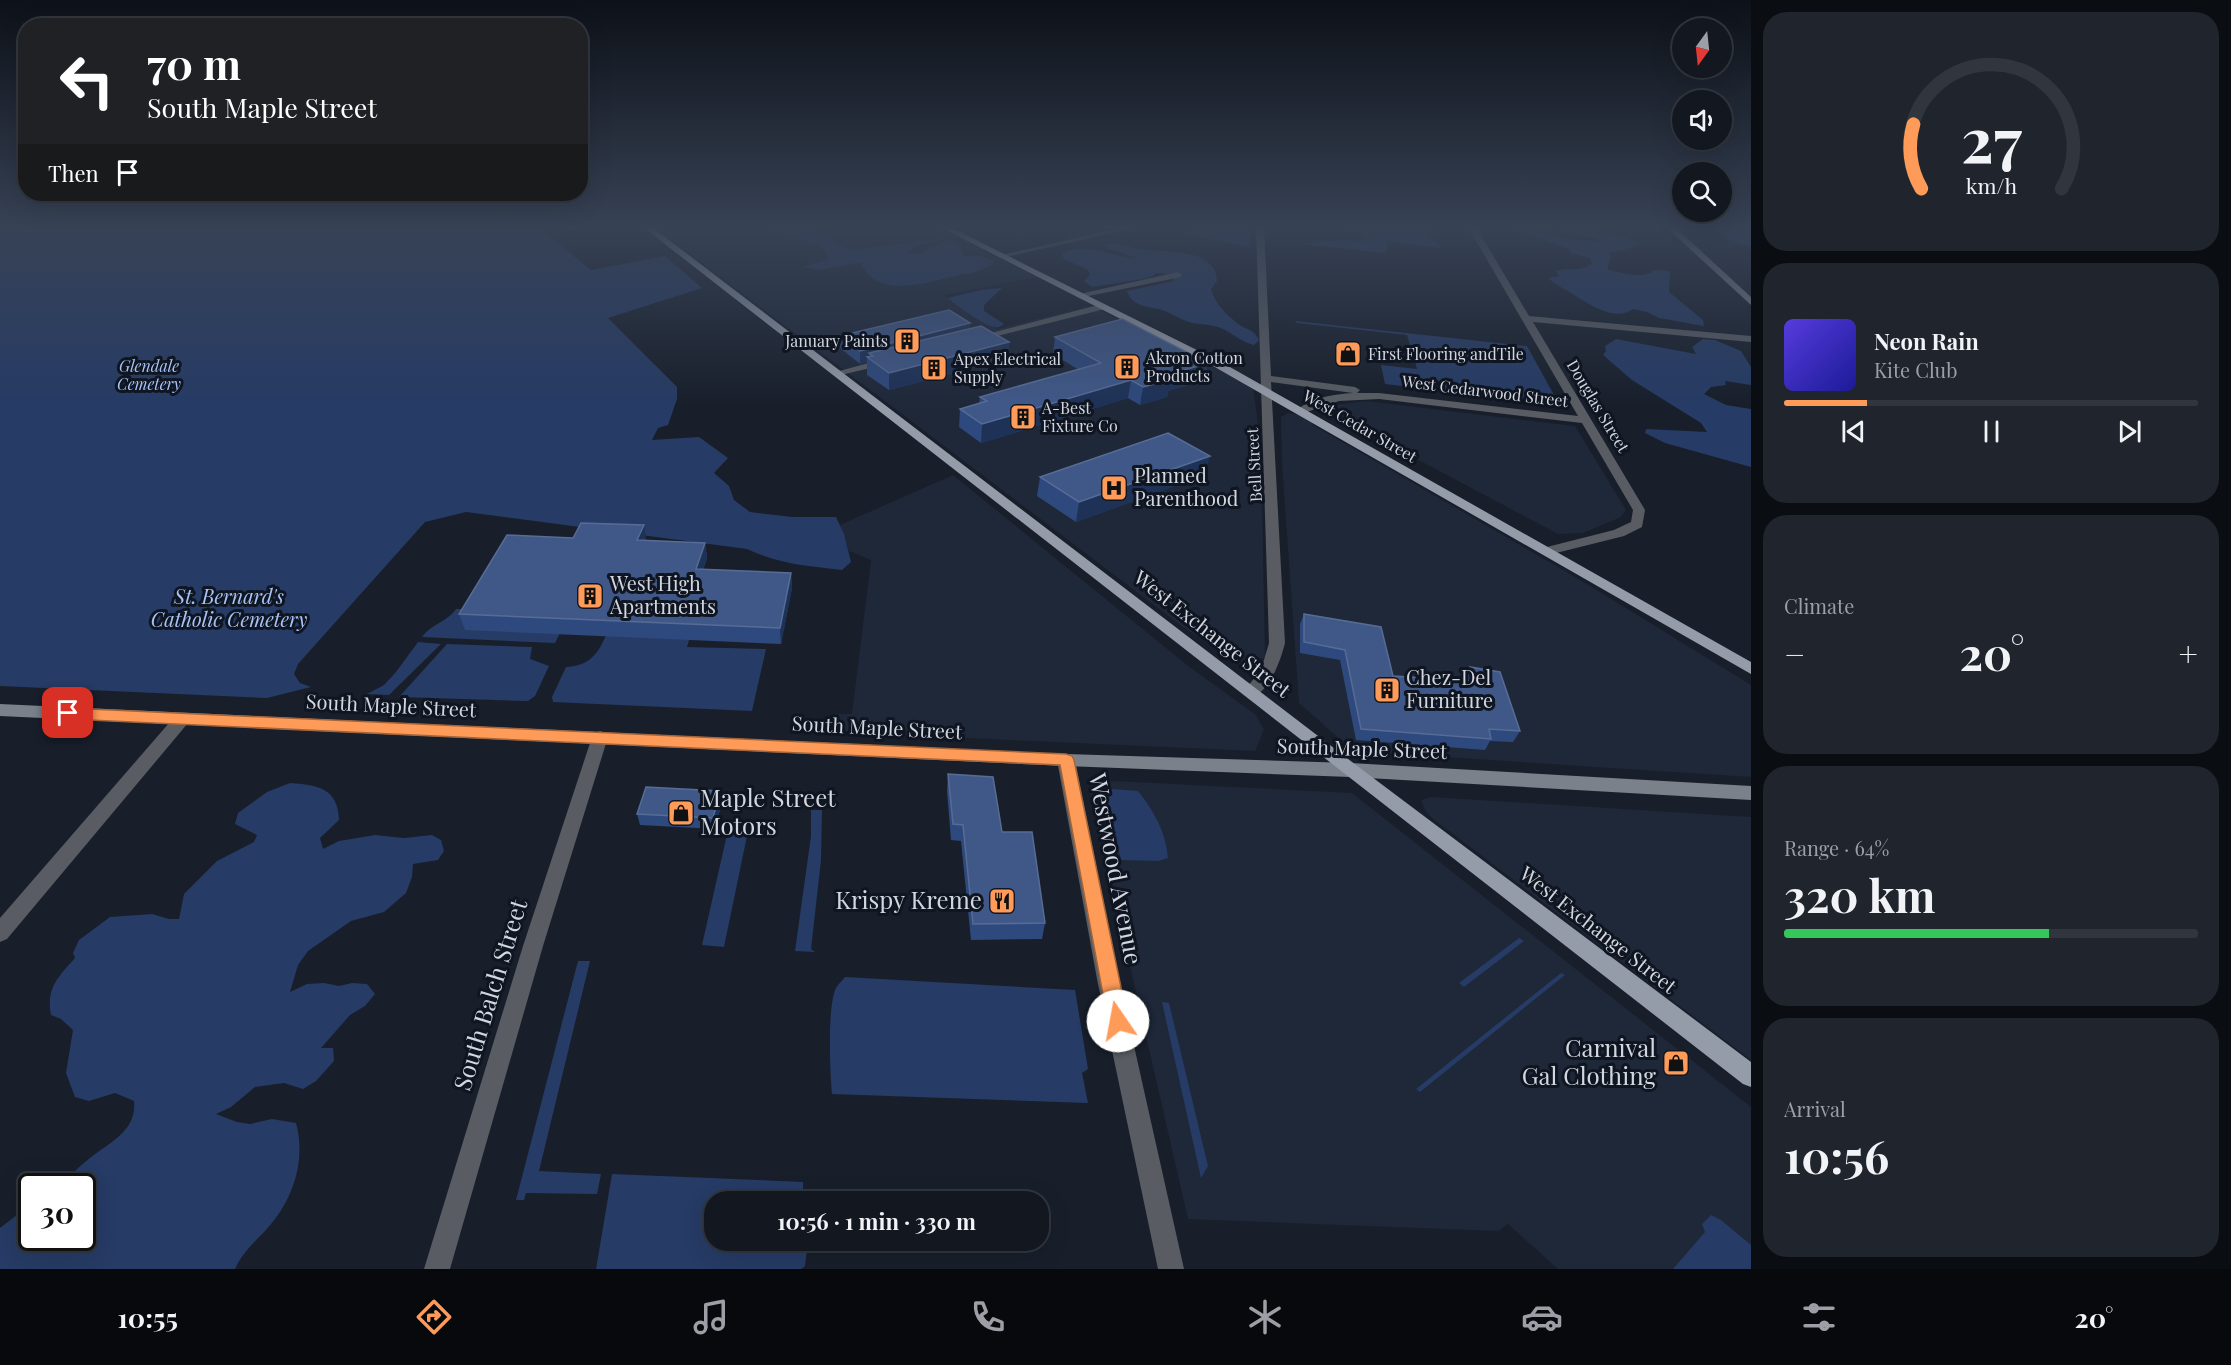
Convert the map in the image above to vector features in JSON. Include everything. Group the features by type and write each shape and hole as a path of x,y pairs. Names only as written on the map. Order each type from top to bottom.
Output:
{"main road":[{"name":"West Exchange Street","path":"725,286 1350,770 1466,856 1751,1076"},
{"name":"West Cedar Street","path":"1061,286 1217,364 1266,384 1302,411 1751,669"},
{"path":"1734,286 1751,302"},
{"name":"South Maple Street","path":"0,710 1066,760 1350,770 1751,793"}],"street":[{"path":"1079,295 1122,286"},
{"name":"Bell Street","path":"1251,692 1264,680 1274,662 1276,643 1262,286"},
{"name":"Douglas Street","path":"1507,286 1639,510 1637,524 1619,532 1548,551"},
{"path":"962,342 1102,307"},
{"path":"1527,319 1751,339"},
{"path":"837,374 894,359"},
{"name":"West Cedarwood Street","path":"1266,384 1353,389 1379,396"},
{"name":"West Cedarwood Street","path":"1302,411 1318,401 1352,395 1379,396 1587,420"},
{"path":"0,933 182,719"},
{"name":"South Balch Street","path":"437,1269 533,946 600,737"},
{"name":"Westwood Avenue","path":"1066,760 1106,967 1171,1269"}],"shaded area":[{"path":"733,286 989,286 944,295 997,329 1091,306 1253,387 1261,447 1265,658 1239,663 1183,627"},
{"path":"1366,401 1575,426 1626,510 1621,517 1583,533 1558,534 1328,412 1333,405"},
{"path":"1288,413 1307,416 1313,425 1577,578 1751,685 1751,777 1367,752 1340,739 1299,703 1282,463 1281,417"},
{"path":"953,475 1187,665 1256,715 1264,730 1255,751 834,732 835,714 852,714 871,560 849,551 840,525"},
{"path":"1099,782 1352,793 1751,1107 1751,1269 1558,1269 1508,1224 1498,1231 1188,1219 1091,796 1091,789"},
{"path":"1432,797 1751,817 1751,1060 1432,818 1425,810 1421,800"}],"green space":[{"name":"Glendale Cemetery","path":"0,286 700,286 702,288 608,318 677,387 677,399 668,425 658,428 652,440 699,437 728,458 714,473 729,486 734,500 750,512 792,517 836,517 844,534 851,562 842,570 793,564 747,549 466,512 425,522 298,664 294,674 300,683 311,687 267,698 0,686"},
{"path":"1149,286 1213,286 1211,289 1218,304 1237,323 1252,331 1259,340 1254,345 1242,341 1221,328 1189,322 1162,310 1141,305 1129,296 1127,291"},
{"path":"1560,286 1669,286 1669,292 1703,320 1704,326 1659,318 1633,309 1616,314 1589,304"},
{"path":"1002,288 984,305 984,311 1004,324 1000,327 990,326 977,319 948,298 981,290"},
{"path":"1295,321 1527,346 1559,404 1385,384 1381,365 1417,369 1407,335"},
{"path":"1616,339 1696,354 1692,347 1703,339 1715,340 1741,351 1751,367 1751,385 1725,381 1726,385 1711,387 1704,394 1726,405 1751,409 1751,467 1665,443 1645,433 1646,429 1707,432 1701,423 1632,380 1603,355 1606,351 1605,346"},
{"path":"456,609 477,609 560,633 555,643 422,637"},
{"path":"695,618 687,647 766,649 752,711 553,702 552,697 566,667 581,664 592,658 606,635"},
{"path":"418,642 441,644 389,695 367,694 384,685"},
{"path":"447,644 532,647 530,659 549,666 535,696 528,701 399,697"},
{"path":"290,783 318,787 330,795 338,809 339,820 320,838 323,849 339,841 375,835 404,838 432,835 441,840 444,851 438,860 413,864 412,877 406,893 384,912 351,921 308,951 298,965 290,992 307,984 324,983 339,986 352,983 367,984 375,994 365,1006 350,1015 321,1048 333,1048 334,1061 316,1081 303,1089 284,1083 255,1087 231,1107 216,1114 250,1124 272,1119 296,1123 299,1135 297,1173 282,1208 243,1255 235,1269 0,1269 0,1228 18,1214 18,1251 96,1251 96,1173 73,1173 121,1135 127,1128 134,1111 134,1101 115,1093 89,1101 75,1097 66,1073 73,1030 61,1019 51,1015 50,997 59,977 75,958 73,953 79,940 110,917 152,914 169,919 179,919 184,894 217,861 254,842 257,835 235,824 238,813 267,792"},
{"path":"1112,789 1138,791 1158,822 1165,839 1168,858 1158,861 1121,860 1105,794 1106,791"},
{"path":"811,810 822,810 821,860 811,949 815,952 795,951 811,836"},
{"path":"728,830 748,831 724,947 702,945"},
{"path":"1519,938 1524,941 1464,987 1459,983"},
{"path":"578,961 590,961 539,1171 601,1174 597,1194 526,1193 524,1200 516,1200"},
{"path":"1561,973 1565,975 1420,1092 1416,1089"},
{"path":"845,977 1075,990 1088,1069 1082,1073 1088,1103 832,1094 831,1009 836,988"},
{"path":"1162,1002 1169,1003 1208,1166 1201,1178"},
{"path":"612,1174 803,1182 803,1191 704,1191 704,1251 807,1251 805,1266 801,1269 596,1269"},
{"path":"1711,1215 1721,1220 1751,1245 1751,1269 1673,1269 1705,1232 1702,1224"}],"building":[{"path":"949,310 970,323 860,351 839,336"},
{"path":"1122,319 1208,363 1164,376 1170,380 1143,387 1131,380 982,424 960,409 987,401 980,397 1101,363 1055,337"},
{"path":"981,326 1009,342 889,373 867,357 873,356 869,353"},
{"path":"1168,433 1210,456 1079,502 1040,477"},
{"name":"West High Apartments","path":"581,523 644,525 637,540 705,543 696,569 791,573 780,628 459,614 507,535 573,538"},
{"name":"Chez-Del Furniture","path":"1304,614 1381,627 1393,676 1474,681 1470,667 1500,672 1520,731 1489,729 1491,739 1361,729 1345,650 1304,642"},
{"name":"Krispy Kreme","path":"948,774 993,777 1002,832 1032,832 1045,923 973,924 963,825 953,824"},
{"path":"646,787 720,791 713,818 637,814"}],"place":[{"name":"January Paints","path":"907,341"},
{"name":"First Flooring andTile","path":"1348,354"},
{"name":"Akron Cotton Products","path":"1127,367"},
{"name":"Apex Electrical Supply","path":"934,368"},
{"name":"A-Best Fixture Co","path":"1023,417"},
{"name":"Planned Parenthood","path":"1114,488"},
{"name":"West High Apartments","path":"590,596"},
{"name":"Chez-Del Furniture","path":"1387,690"},
{"name":"Maple Street Motors","path":"681,813"},
{"name":"Krispy Kreme","path":"1002,901"},
{"name":"Carnival Gal Clothing","path":"1676,1063"}],"route":[{"path":"68,713 1066,760 1118,1021"}],"park label":[{"name":"St. Bernard's Catholic Cemetery","path":"229,608"}]}
